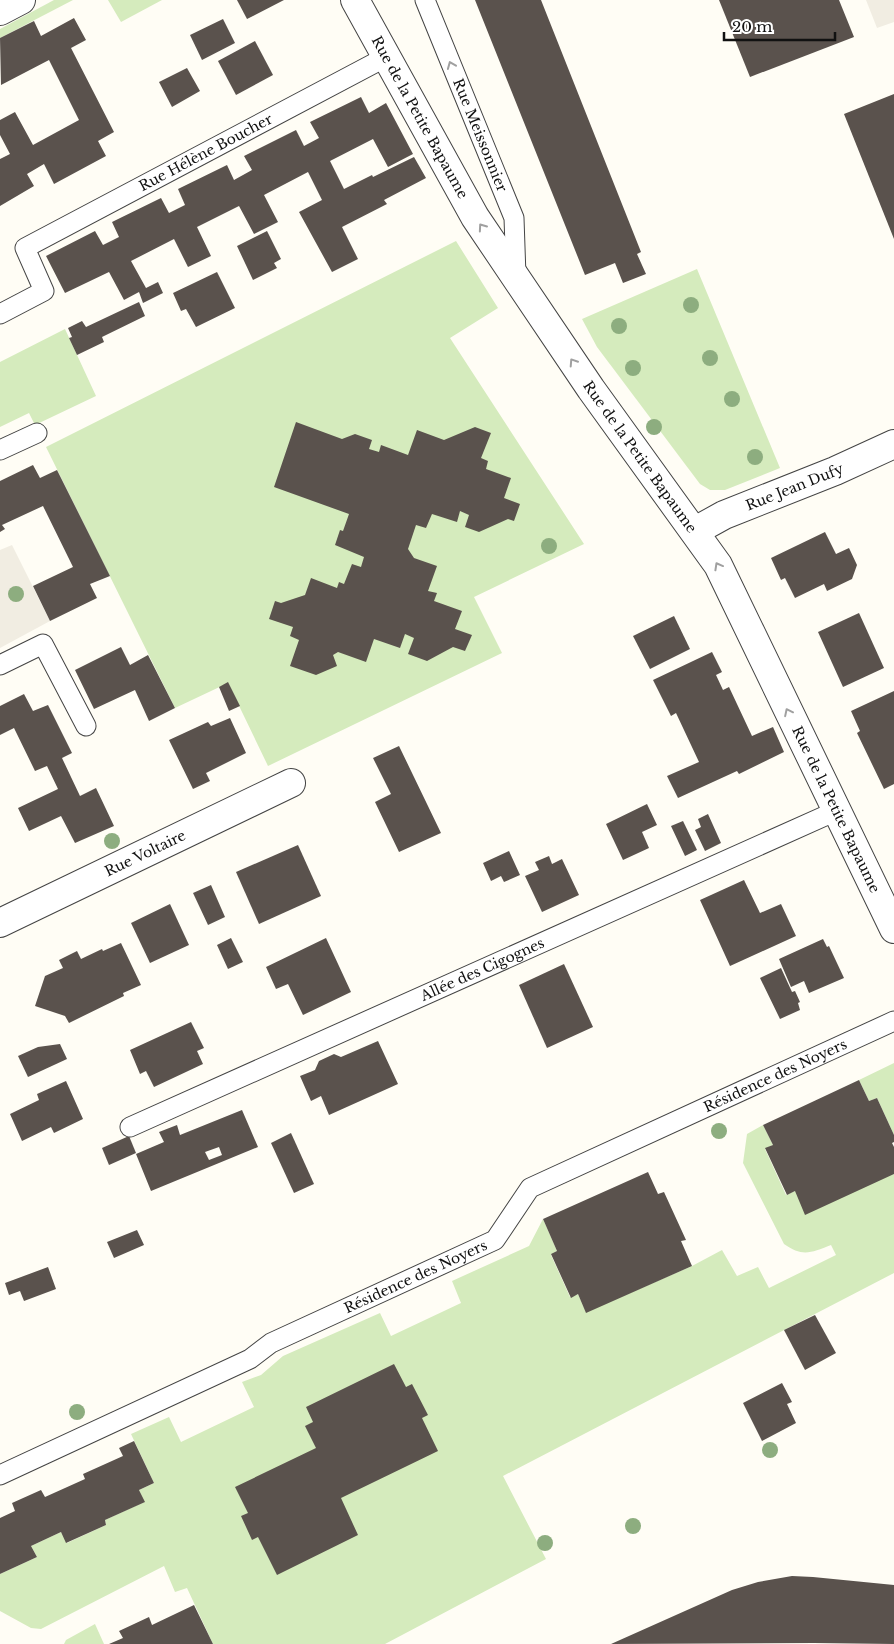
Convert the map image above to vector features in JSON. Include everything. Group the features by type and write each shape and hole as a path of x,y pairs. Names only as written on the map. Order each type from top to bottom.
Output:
{"street":[{"path":"0,12 22,0"},
{"name":"Rue de la Petite Bapaume","path":"355,0 475,217 591,389 718,565 894,929"},
{"name":"Rue Jean Dufy","path":"695,531 724,515 835,471 894,444"},
{"name":"Rue Voltaire","path":"0,923 292,783"}],"lane":[{"name":"Rue Meissonnier","path":"425,0 514,218 516,276"},
{"name":"Rue Hélène Boucher","path":"0,314 44,291 25,248 386,57"},
{"path":"0,450 37,433"},
{"path":"0,665 43,644 86,726"},
{"name":"Allée des Cigognes","path":"130,1128 836,811"},
{"name":"Résidence des Noyers","path":"0,1475 250,1359 271,1343 495,1240 530,1188 894,1021"}],"green space":[{"path":"54,0 73,0 0,38 0,29"},
{"path":"108,0 162,0 121,22"},
{"path":"456,241 498,308 450,338 584,544 474,597 502,653 268,766 228,683 175,708 46,447"},
{"path":"697,269 780,468 725,490 710,490 700,484 597,347 582,319"},
{"path":"65,329 96,396 35,425 29,413 0,427 0,362"},
{"path":"894,1063 894,1135 877,1098 869,1101 859,1080"},
{"path":"763,1125 773,1145 765,1149 786,1195 795,1191 894,1174 894,1273 503,1476 546,1559 385,1644 213,1644 187,1588 175,1592 164,1566 41,1629 31,1628 0,1611 0,1574 37,1557 31,1546 61,1532 67,1543 106,1525 105,1520 144,1502 139,1490 154,1483 131,1434 169,1417 181,1442 254,1407 242,1382 261,1375 283,1356 380,1313 391,1336 461,1303 452,1281 529,1246 543,1219 557,1251 551,1255 570,1297 578,1294 586,1312 692,1266 722,1250 737,1276 758,1267 769,1288 836,1255 831,1245 818,1250 802,1252 796,1251 784,1244 743,1163 747,1134"},
{"path":"95,1624 104,1644 64,1644 66,1640"}],"shaded area":[{"path":"866,0 894,0 894,22 877,28"},
{"path":"12,545 50,621 0,648 0,550"}],"building":[{"path":"237,0 284,0 247,19"},
{"path":"475,0 541,0 641,252 637,254 646,274 623,283 615,263 585,275"},
{"path":"719,0 839,0 854,37 750,77"},
{"path":"74,18 86,40 71,48 114,132 98,141 106,156 54,184 44,164 27,174 34,186 0,206 0,159 10,154 0,135 0,120 15,112 33,145 79,120 49,60 1,85 0,38 34,21 41,36"},
{"path":"223,19 235,43 202,60 190,35"},
{"path":"255,41 273,75 236,95 218,61"},
{"path":"187,68 200,91 172,107 159,82"},
{"path":"894,94 894,239 844,114"},
{"path":"361,97 369,113 386,103 413,154 388,167 373,139 330,161 344,189 414,157 426,178 384,200 387,204 342,227 358,259 332,272 299,212 322,200 308,172 264,195 278,222 254,234 239,206 197,227 211,256 188,267 174,239 131,261 146,288 158,282 163,293 143,303 139,292 124,300 109,272 65,293 46,256 95,231 103,245 119,237 112,222 161,198 169,213 185,205 178,189 227,165 234,180 252,170 244,156 296,130 304,146 319,138 310,122"},
{"path":"267,231 281,259 274,263 277,268 253,280 237,246"},
{"path":"217,272 235,308 196,327 186,309 181,311 173,293"},
{"path":"139,302 145,316 102,337 104,342 77,355 69,338 72,337 68,328 82,321 86,327"},
{"path":"296,422 342,439 355,434 372,440 369,449 379,452 381,445 408,455 417,430 444,440 475,427 491,433 481,458 488,461 486,469 511,478 504,498 520,504 514,521 508,519 479,532 465,527 469,515 460,511 457,522 432,514 426,528 416,525 408,549 414,558 437,566 428,591 437,593 434,601 462,611 455,629 472,635 465,651 453,647 427,661 408,654 414,638 405,634 400,648 374,639 366,662 338,652 333,655 337,666 316,675 290,666 299,640 290,636 293,627 269,619 275,601 281,603 305,595 311,578 337,588 339,582 344,584 352,564 361,567 364,557 335,545 340,530 343,531 349,514 274,487"},
{"path":"33,465 40,478 57,470 110,576 90,584 97,598 50,621 33,586 73,567 43,506 2,525 5,529 0,532 0,481"},
{"path":"825,532 836,554 849,548 857,565 852,579 827,591 824,584 795,598 785,578 781,580 771,558"},
{"path":"859,613 884,668 843,687 818,632"},
{"path":"674,616 690,649 650,669 633,636"},
{"path":"121,647 130,665 148,655 175,708 149,721 135,690 94,709 75,670"},
{"path":"712,652 722,672 716,675 723,690 729,687 752,736 773,727 784,752 739,774 737,771 678,798 667,776 699,762 676,713 671,716 653,680"},
{"path":"228,682 240,706 229,711 219,687"},
{"path":"894,691 894,784 884,789 857,733 860,731 851,711"},
{"path":"24,694 33,711 48,705 72,753 62,758 80,796 96,788 114,826 75,843 61,816 29,831 18,808 58,789 47,766 35,771 14,728 0,735 0,706"},
{"path":"230,718 246,753 206,773 210,781 193,789 169,740 208,722 211,726"},
{"path":"399,746 441,833 399,852 375,802 391,794 373,758"},
{"path":"647,804 657,825 642,832 649,848 623,860 606,824"},
{"path":"708,814 721,843 705,851 695,830 701,827 698,819"},
{"path":"683,821 697,850 685,856 671,826"},
{"path":"298,845 321,896 259,924 236,872"},
{"path":"509,851 520,875 504,882 501,876 491,881 483,863"},
{"path":"549,856 552,864 562,859 579,895 542,912 525,876 539,870 535,862"},
{"path":"744,880 760,913 781,904 796,936 730,966 700,900"},
{"path":"211,885 225,917 208,925 193,893"},
{"path":"170,904 189,945 150,963 131,923"},
{"path":"231,938 243,962 228,969 217,945"},
{"path":"326,938 351,992 303,1015 288,984 276,989 266,967"},
{"path":"823,939 827,947 829,946 844,978 809,993 804,981 791,987 779,959"},
{"path":"121,943 141,985 123,993 124,996 69,1023 65,1016 35,1006 45,976 63,968 59,960 77,951 81,959"},
{"path":"564,964 593,1027 547,1048 519,985"},
{"path":"781,968 792,992 795,991 800,1002 798,1003 800,1010 780,1019 760,978"},
{"path":"191,1022 204,1048 197,1051 203,1064 154,1087 146,1071 140,1074 130,1050"},
{"path":"378,1041 398,1084 329,1115 321,1096 311,1101 300,1076 315,1070 319,1061 334,1054 341,1057"},
{"path":"60,1044 67,1059 28,1077 18,1056 38,1047"},
{"path":"859,1080 869,1101 877,1098 894,1135 894,1142 892,1143 894,1147 894,1174 805,1215 795,1191 787,1195 765,1148 773,1145 763,1125"},
{"path":"66,1081 83,1119 54,1133 51,1127 22,1141 10,1114 39,1100 37,1094"},
{"path":"242,1110 258,1147 151,1191 136,1154 164,1142 159,1132 177,1125 180,1135","holes":["219,1147 222,1155 209,1160 205,1152"]},
{"path":"291,1133 314,1184 294,1193 271,1143"},
{"path":"129,1136 136,1153 109,1165 102,1148"},
{"path":"648,1172 658,1194 664,1192 686,1240 681,1241 692,1266 586,1313 578,1294 571,1298 551,1254 557,1251 543,1219"},
{"path":"137,1230 144,1245 114,1258 107,1242"},
{"path":"48,1267 56,1289 24,1301 20,1291 9,1295 5,1283"},
{"path":"815,1315 836,1353 805,1370 784,1330"},
{"path":"394,1364 406,1387 412,1384 428,1415 422,1418 438,1451 341,1498 358,1535 277,1575 258,1537 252,1540 241,1516 248,1513 235,1487 316,1448 305,1426 313,1422 306,1407"},
{"path":"782,1383 792,1402 787,1404 796,1423 762,1441 743,1403"},
{"path":"134,1441 154,1483 139,1490 145,1502 105,1520 106,1525 66,1543 61,1532 31,1546 37,1557 0,1574 0,1518 15,1511 12,1503 41,1490 45,1497 85,1479 83,1474 123,1456 119,1448"},
{"path":"792,1576 894,1585 894,1644 611,1644 732,1590 758,1582"},
{"path":"194,1605 213,1644 109,1644 123,1638 119,1631 149,1617 152,1625"}]}
